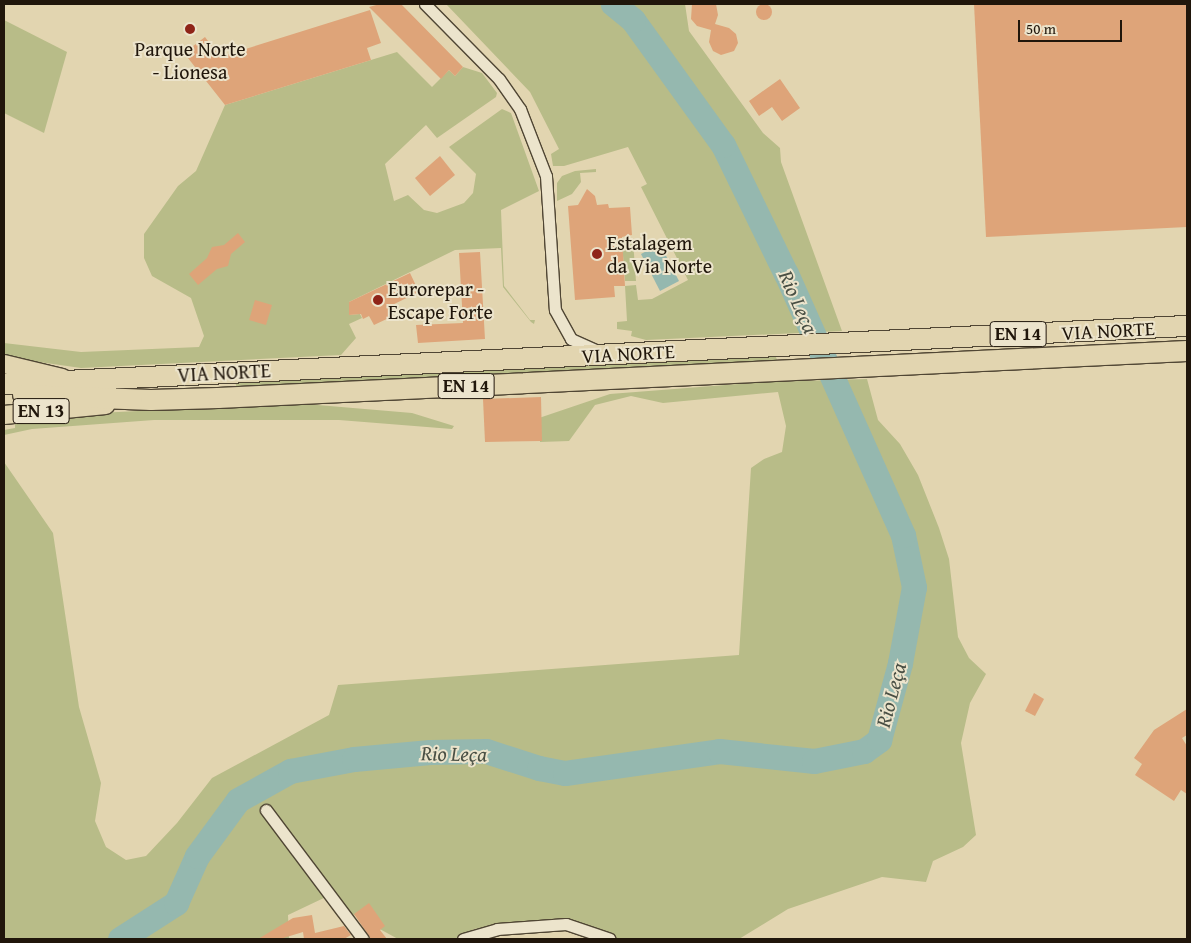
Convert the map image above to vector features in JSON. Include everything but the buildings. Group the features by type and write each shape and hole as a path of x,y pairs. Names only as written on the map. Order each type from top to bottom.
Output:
{"highway":[{"name":"VIA NORTE","path":"70,379 1187,326"},
{"name":"VIA NORTE","path":"151,400 1187,351"},
{"name":"EN 14","path":"4,384 70,379"},
{"name":"EN 14","path":"4,395 151,400"}],"main road":[{"name":"EN 13","path":"4,364 70,379"},
{"name":"EN 13","path":"4,415 151,400"}],"street":[{"path":"425,4 499,79 520,109 546,176 554,310 571,339 604,354"},
{"path":"266,810 363,939"},
{"path":"463,939 497,929 566,924 610,939"}],"green space":[{"path":"446,4 685,4 689,31 763,133 780,148 781,162 842,331 646,340 631,336 632,331 617,329 617,322 627,321 625,286 636,285 638,300 652,299 688,280 641,187 647,184 628,147 564,166 553,166 551,154 559,149 530,92"},
{"path":"4,20 67,52 44,133 4,113"},
{"path":"397,52 432,87 449,70 455,76 463,67 482,73 497,93 496,97 437,138 426,125 385,164 394,201 408,195 424,210 437,213 464,203 473,193 476,174 449,147 502,109 511,113 539,191 501,210 504,286 530,320 535,320 534,324 531,322 503,287 501,248 455,250 349,302 349,315 360,314 362,318 349,324 356,338 341,355 81,368 4,357 4,343 81,352 199,347 204,336 191,298 152,276 144,258 144,234 178,186 196,171 225,105"},
{"path":"596,169 596,172 580,173 581,182 572,194 557,201 557,183 562,176 575,171"},
{"path":"633,241 636,281 625,281 622,242"},
{"path":"775,355 778,362 237,388 235,382"},
{"path":"867,379 878,420 900,444 918,475 939,528 949,559 958,637 969,658 986,674 970,703 961,743 976,835 963,847 933,861 926,882 882,877 788,909 739,939 597,939 552,919 474,929 463,939 398,939 334,904 328,896 288,915 289,939 4,939 4,462 53,533 79,707 101,783 95,821 106,847 126,860 146,856 177,823 212,778 329,715 338,685 739,655 751,468 764,459 782,452 786,426 778,392 663,403 631,396 595,405 569,441 540,442 539,418 610,394 765,382"},
{"path":"294,403 412,413 454,426 452,429 339,420 154,420 32,429 4,435 4,430 15,428 15,420 59,415"}],"water":[{"path":"660,244 679,281 660,291 641,254"}],"waterway":[{"name":"Rio Leça","path":"120,939 176,903 197,856 238,800 290,771 354,759 430,752 486,751 539,768 565,773 719,751 814,761 864,751 879,740 900,663 914,587 903,535 786,274 723,145 633,20 613,4"}],"place":[{"name":"Parque Norte - Lionesa","path":"190,29"},
{"name":"Estalagem da Via Norte","path":"597,254"},
{"name":"Eurorepar - Escape Forte","path":"378,300"}]}
